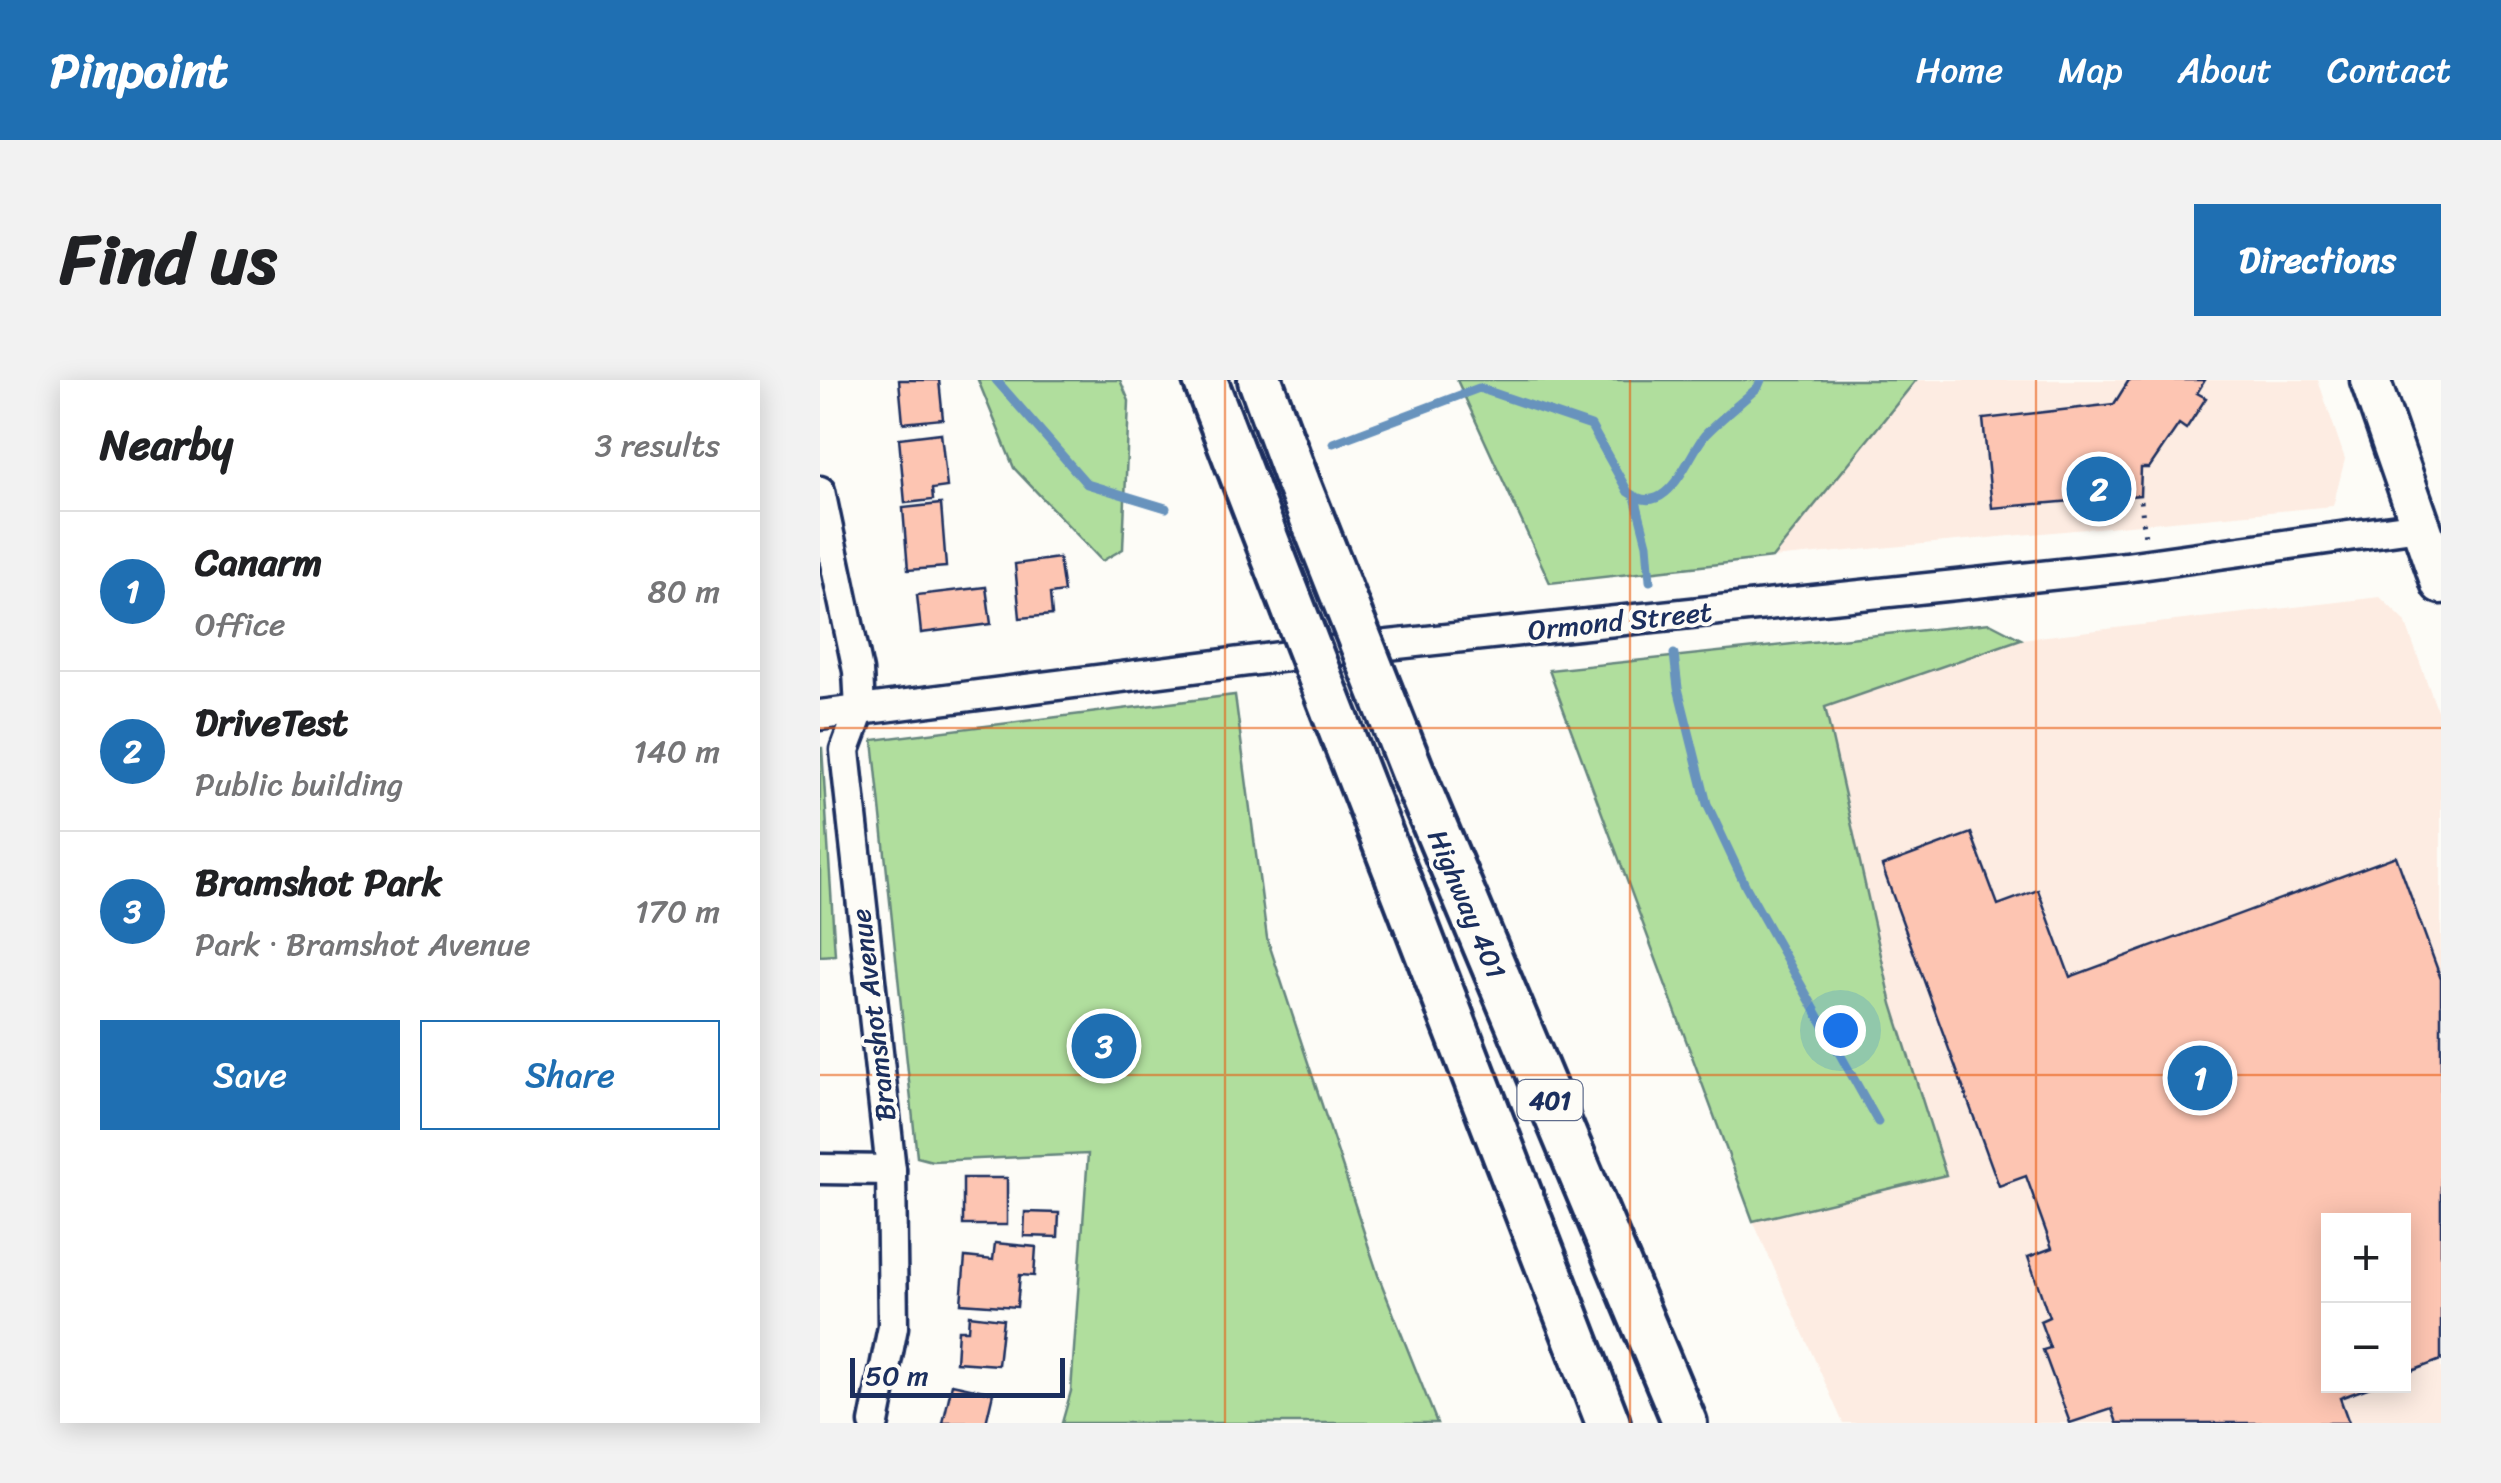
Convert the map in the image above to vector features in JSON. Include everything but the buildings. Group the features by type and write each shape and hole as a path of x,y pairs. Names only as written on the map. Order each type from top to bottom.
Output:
{"highway":[{"name":"Highway 401","path":"1204,380 1608,1423"},
{"name":"Highway 401","path":"1260,380 1414,776 1685,1423"}],"main road":[{"path":"2370,380 2441,584"}],"street":[{"name":"Bramshot Avenue","path":"820,492 858,671 860,710 845,750 892,1170 893,1326 874,1423"},
{"name":"Ormond Street","path":"820,716 1303,654 2126,567 2420,526"},
{"path":"820,1169 892,1170"}],"path":[{"path":"2142,501 2145,541"}],"shaded area":[{"path":"1916,380 2318,380 2345,459 2333,506 1772,558"},
{"path":"2380,597 2405,621 2441,721 2441,1423 1843,1423 1753,1221 1946,1175 1892,1004 1825,707 2021,639"}],"green space":[{"path":"978,380 1120,380 1129,401 1123,549 1102,561 1014,468"},
{"path":"1457,380 1916,380 1772,558 1550,583"},
{"path":"1990,623 2021,639 1825,707 1892,1004 1946,1175 1753,1221 1549,670"},
{"path":"1235,695 1267,938 1378,1275 1437,1423 1062,1423 1071,1391 1088,1154 932,1161 917,1157 873,740"},
{"path":"820,748 835,955 820,956"}],"waterway":[{"path":"996,380 1087,484 1166,508"},
{"path":"1333,443 1479,388 1591,426 1628,492 1642,499 1654,499 1675,483 1705,435 1761,380"},
{"path":"1635,497 1647,544 1650,581"},
{"path":"1674,654 1678,688 1707,804 1746,887 1878,1122"}],"place":[{"name":"DriveTest","path":"2099,489"},
{"name":"Bramshot Park","path":"1104,1046"},
{"name":"Canarm","path":"2200,1078"}]}
